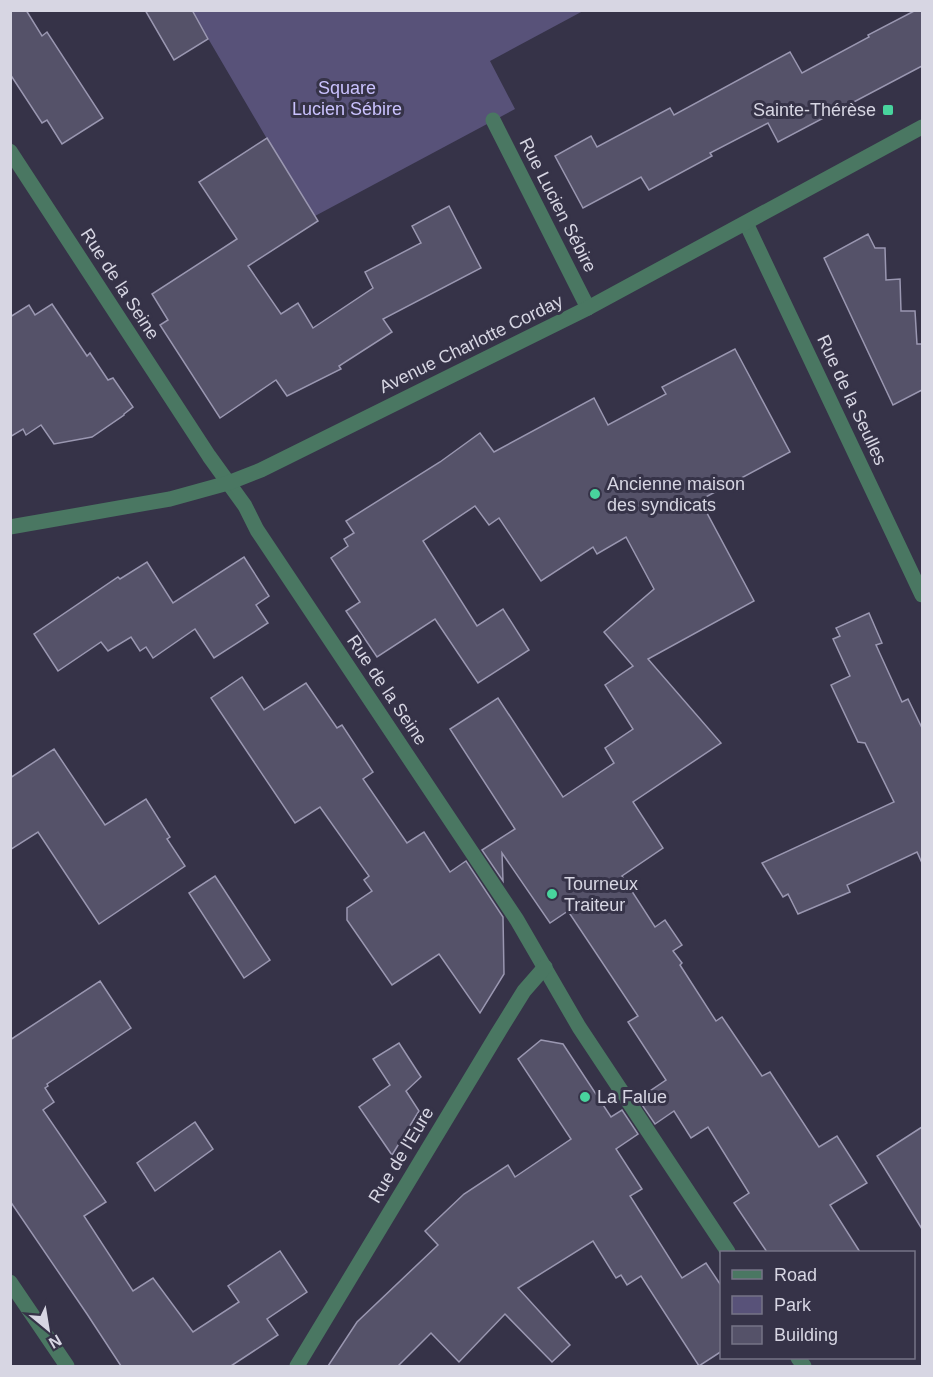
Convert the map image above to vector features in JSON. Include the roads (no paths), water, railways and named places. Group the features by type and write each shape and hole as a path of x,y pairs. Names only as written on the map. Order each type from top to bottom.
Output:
{"street":[{"name":"Rue Lucien Sébire","path":"493,120 588,308"},
{"name":"Avenue Charlotte Corday","path":"10,527 170,499 228,483 261,470 588,308 922,128"},
{"name":"Rue de la Seine","path":"10,151 209,456 245,506 257,530 517,920 579,1027 727,1251"},
{"name":"Rue de la Seulles","path":"746,223 922,595"},
{"name":"Rue de l'Eure","path":"297,1366 524,991 545,967"},
{"path":"10,1282 67,1366"}],"place":[{"name":"Sainte-Thérèse","path":"888,110"},
{"name":"Ancienne maison des syndicats","path":"595,494"},
{"name":"Tourneux Traiteur","path":"552,894"},
{"name":"La Falue","path":"585,1097"}],"park label":[{"name":"Square Lucien Sébire","path":"347,98"}]}
